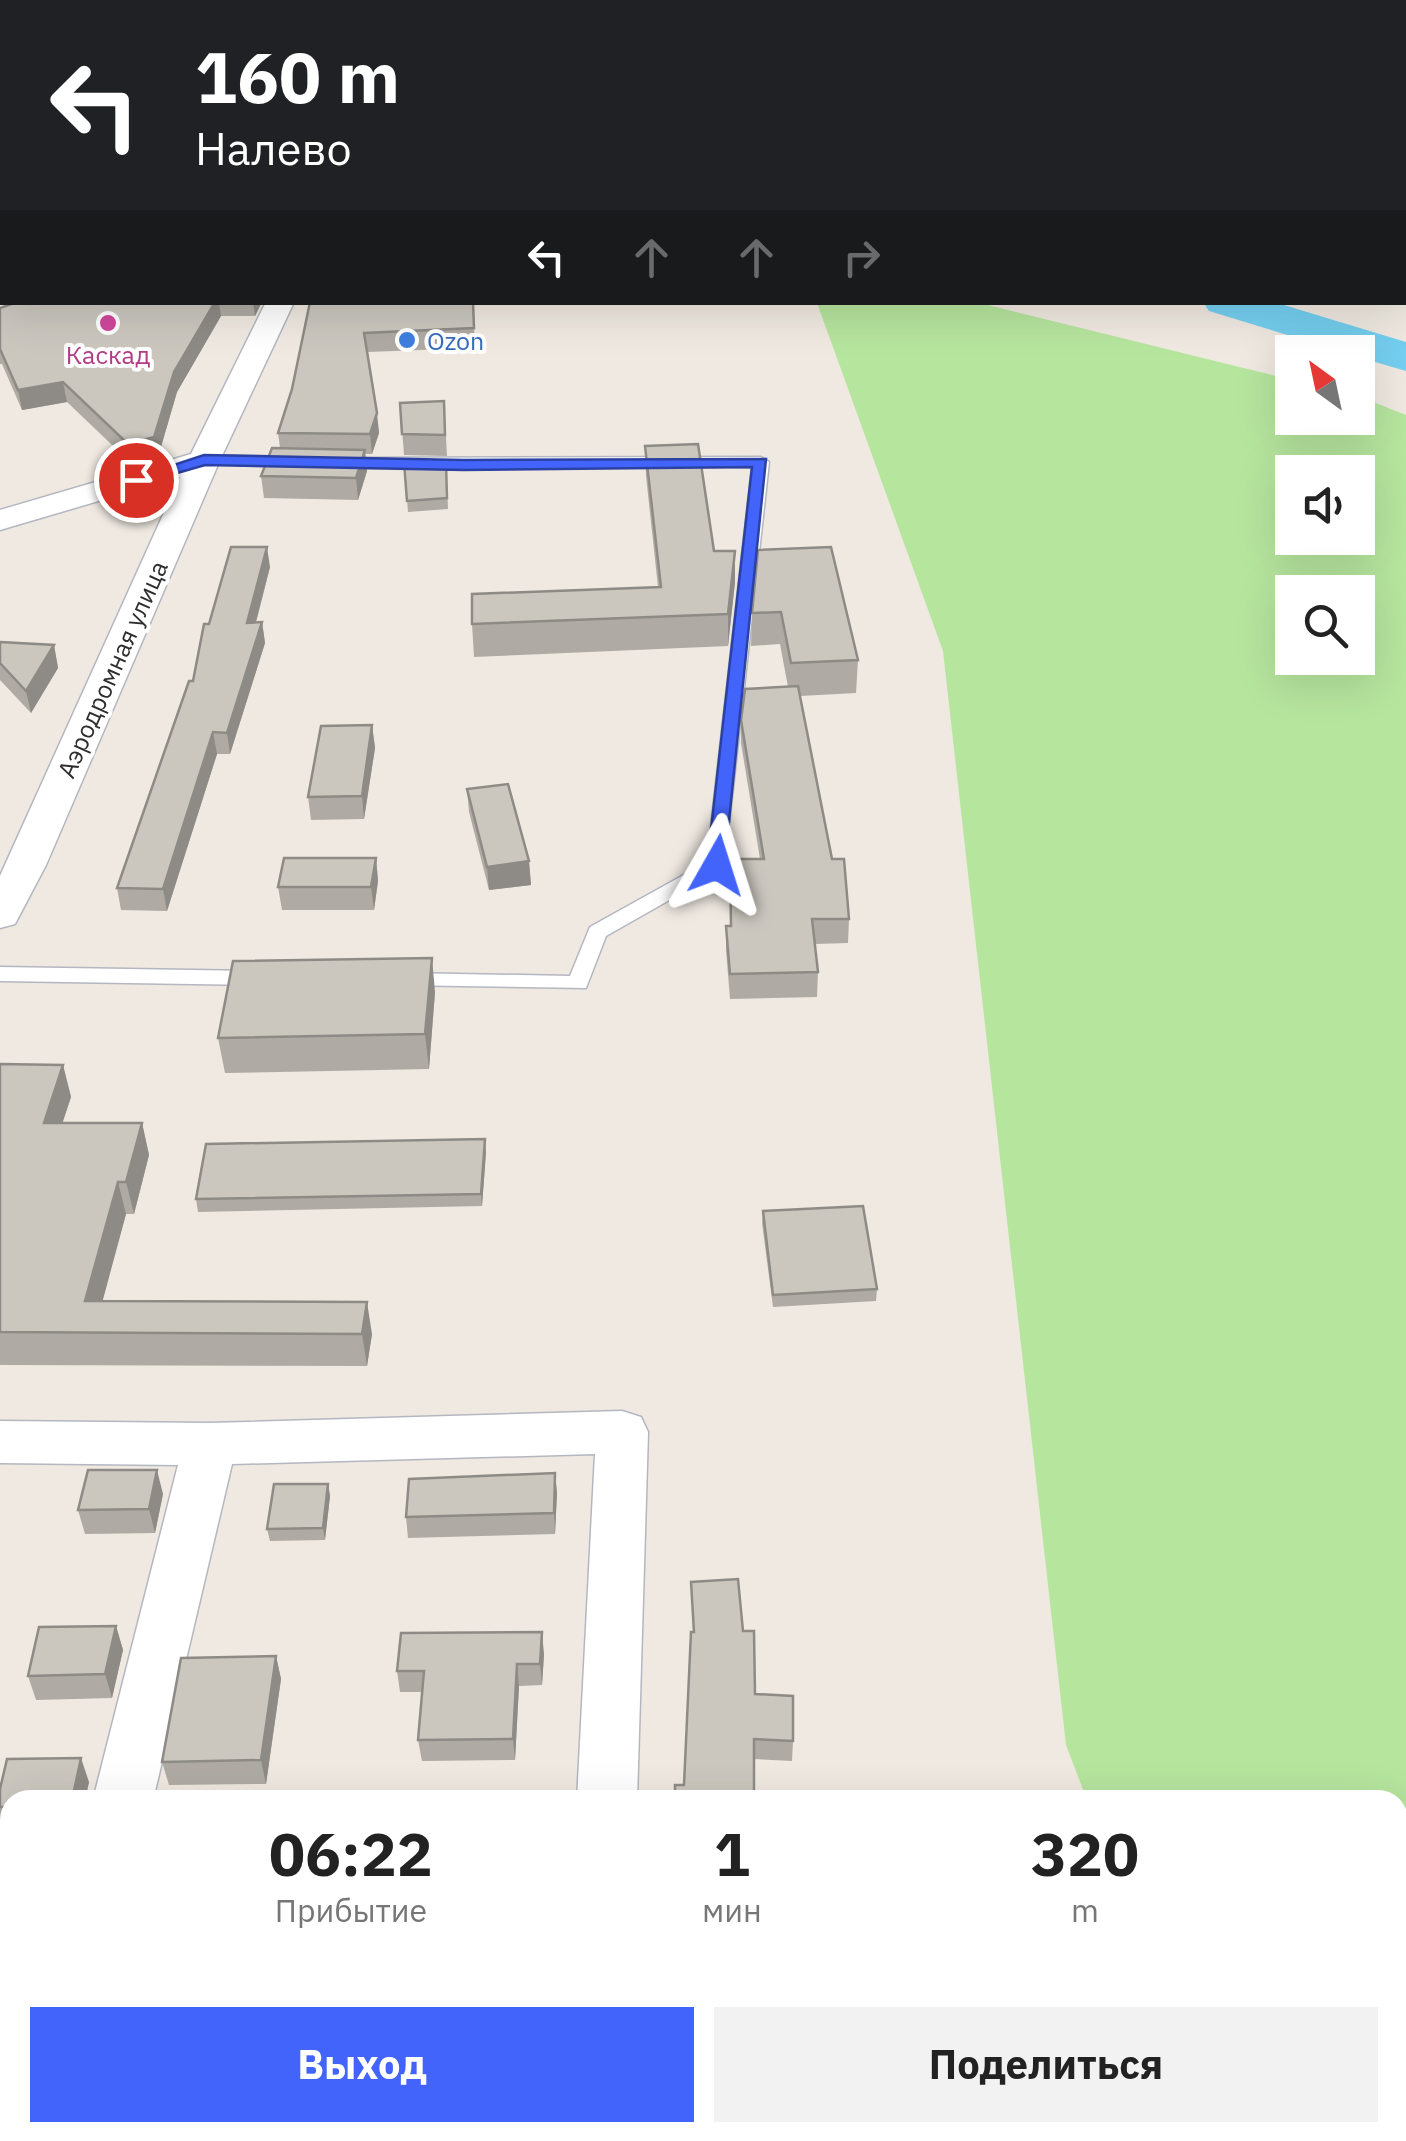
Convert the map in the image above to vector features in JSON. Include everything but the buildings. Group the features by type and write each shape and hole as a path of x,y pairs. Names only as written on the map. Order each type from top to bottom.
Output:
{"street":[{"name":"Аэродромная улица","path":"0,915 13,870 204,460 281,306"},
{"path":"0,520 204,460"},
{"path":"0,1442 210,1444 622,1432 607,1790"},
{"path":"126,1790 210,1444"}],"lane":[{"path":"204,460 464,465 760,462 717,865 597,932 578,982 379,980"},
{"path":"0,974 279,978"}],"green space":[{"path":"818,305 988,305 1275,376 1275,435 1375,435 1375,403 1406,415 1406,1790 1083,1790 1066,1745 943,651"}],"waterway":[{"path":"1235,305 1406,357"}],"place":[{"name":"Каскад","path":"108,323"},
{"name":"Ozon","path":"407,340"}],"route":[{"path":"136,480 204,460 464,465 760,462 717,865"}]}
